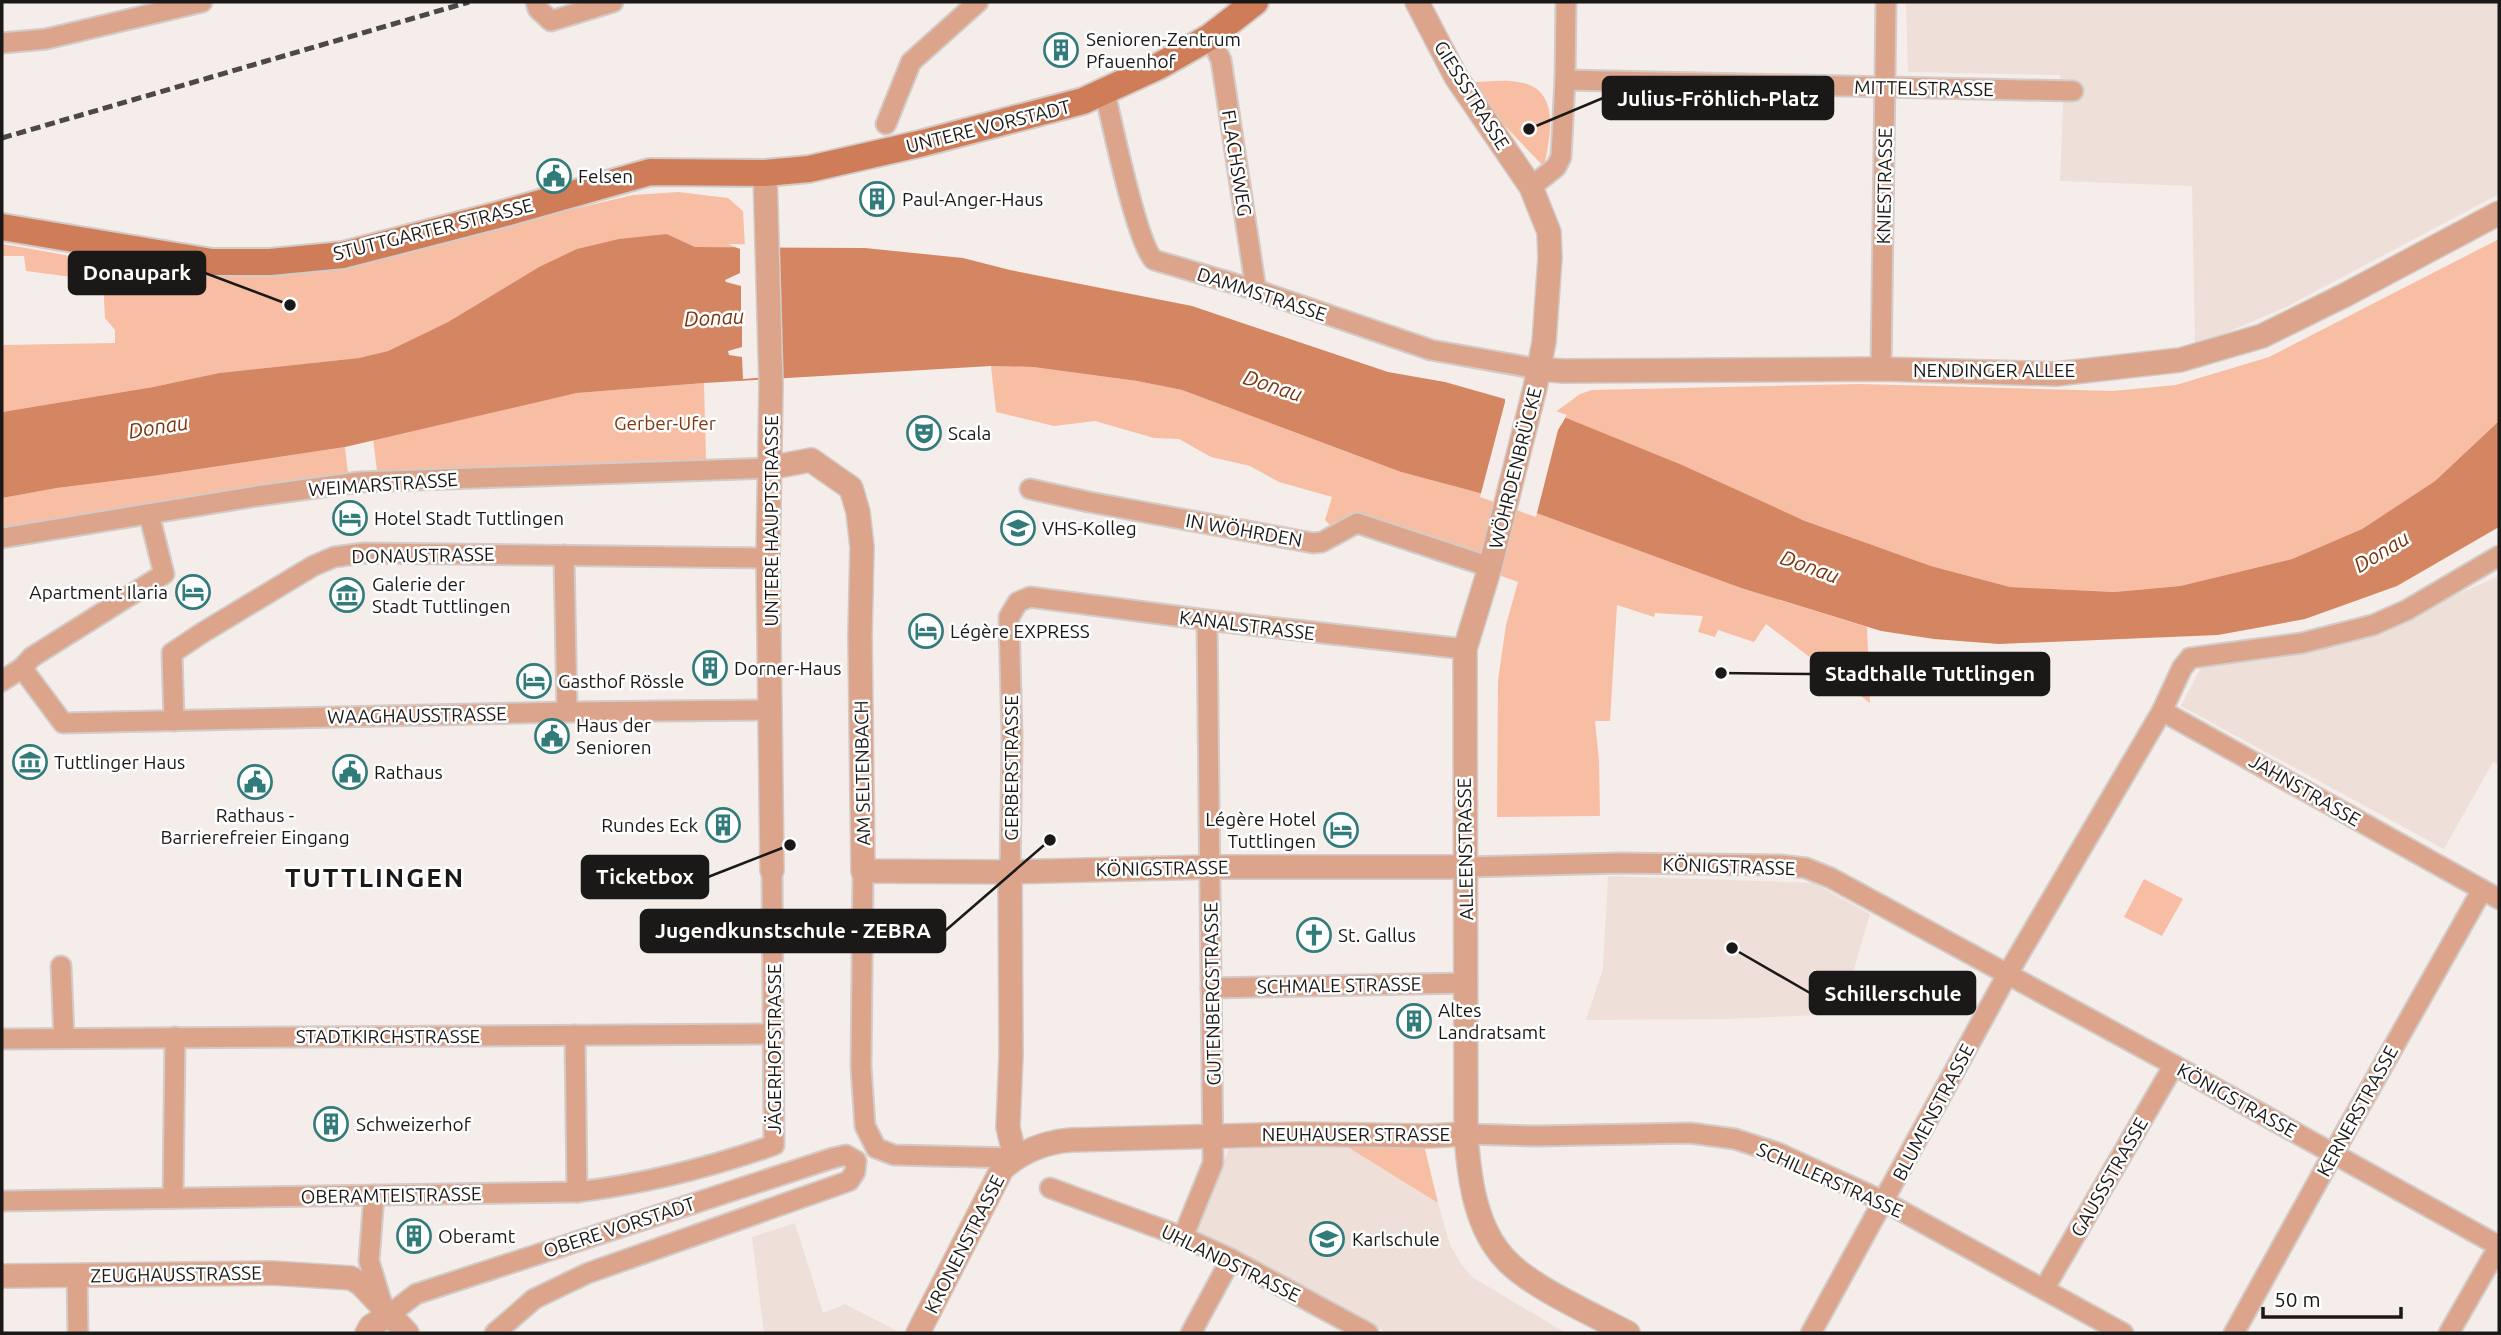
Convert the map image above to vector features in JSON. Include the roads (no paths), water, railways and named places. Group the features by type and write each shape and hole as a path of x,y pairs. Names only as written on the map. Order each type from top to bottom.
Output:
{"main road":[{"name":"UNTERE VORSTADT","path":"694,172 765,173 808,170 923,144 1083,101 1105,93 1210,37 1255,2"},
{"name":"STUTTGARTER STRASSE","path":"2,227 212,262 270,262 343,255 639,175 694,172"}],"street":[{"path":"537,6 551,21 613,2"},
{"path":"886,124 911,62 978,2"},
{"name":"GIESSSTRASSE","path":"1417,2 1456,77 1531,187 1549,232 1550,258 1544,342 1539,369"},
{"path":"1531,187 1556,167 1561,157 1566,2"},
{"name":"KNIESTRASSE","path":"1881,369 1886,2"},
{"path":"2,43 46,39 195,3"},
{"name":"FLACHSWEG","path":"1210,37 1221,60 1256,290"},
{"name":"MITTELSTRASSE","path":"1565,80 2073,91"},
{"name":"DAMMSTRASSE","path":"1105,93 1139,231 1154,260 1256,290 1431,349 1539,369"},
{"name":"UNTERE HAUPTSTRASSE","path":"765,173 771,385 768,558 772,870"},
{"name":"NENDINGER ALLEE","path":"1539,369 1881,369 2056,374 2180,360 2262,336 2499,213"},
{"name":"WÖHRDENBRÜCKE","path":"1490,567 1539,369"},
{"name":"AM SELTENBACH","path":"768,468 811,460 851,488 858,512 862,547 862,1067 865,1126 876,1148"},
{"name":"WEIMARSTRASSE","path":"2,538 359,482 768,468"},
{"name":"IN WÖHRDEN","path":"1030,489 1313,543 1322,542 1357,523 1490,567"},
{"path":"2,681 22,668 32,657 164,574 149,514"},
{"name":"DONAUSTRASSE","path":"174,721 172,653 267,594 334,557 364,553 768,558"},
{"path":"564,555 567,712"},
{"path":"2162,711 2182,668 2190,658 2302,643 2373,625 2407,610 2499,556"},
{"name":"ALLEENSTRASSE","path":"1466,1134 1465,649 1490,567"},
{"name":"KANALSTRASSE","path":"1030,597 1465,649"},
{"name":"GERBERSTRASSE","path":"1015,1158 1008,1127 1011,1055 1012,739 1009,617 1018,602 1030,597"},
{"name":"GUTENBERGSTRASSE","path":"1183,1237 1213,1163 1207,620"},
{"name":"WAAGHAUSSTRASSE","path":"22,668 63,723 771,710"},
{"name":"JAHNSTRASSE","path":"2162,711 2491,895"},
{"name":"BLUMENSTRASSE","path":"1811,1333 2007,975 2162,711"},
{"name":"KÖNIGSTRASSE","path":"863,871 1010,872 1210,867 1700,863 1780,864 1806,869 1830,878 2174,1065 2499,1246"},
{"name":"JÄGERHOFSTRASSE","path":"772,870 774,1145"},
{"name":"KERNERSTRASSE","path":"2234,1333 2333,1154 2491,895"},
{"path":"61,966 64,1038"},
{"name":"SCHMALE STRASSE","path":"1211,988 1467,983"},
{"name":"STADTKIRCHSTRASSE","path":"2,1039 774,1034"},
{"path":"575,1035 577,1192"},
{"path":"173,1198 175,1037"},
{"name":"GAUSSSTRASSE","path":"2044,1289 2174,1065"},
{"name":"SCHILLERSTRASSE","path":"1466,1134 1536,1136 1690,1133 1735,1139 1778,1153 1885,1202 2123,1333"},
{"name":"NEUHAUSER STRASSE","path":"1015,1158 1055,1142 1214,1135 1466,1134 1468,1165 1481,1217 1506,1261 1539,1285 1629,1333"},
{"name":"OBERAMTEISTRASSE","path":"2,1201 577,1192 652,1179 774,1145"},
{"path":"876,1148 894,1155 1015,1158"},
{"name":"OBERE VORSTADT","path":"856,1161 876,1148"},
{"name":"OBERE VORSTADT","path":"386,1312 416,1294 509,1262 833,1158 846,1155 856,1161"},
{"name":"KRONENSTRASSE","path":"918,1333 995,1181 1002,1169 1015,1158"},
{"name":"OBERE VORSTADT","path":"495,1333 534,1299 588,1273 849,1181 855,1172 856,1161"},
{"name":"UHLANDSTRASSE","path":"1050,1188 1183,1237 1231,1259 1368,1333"},
{"path":"374,1195 369,1261 386,1312 407,1333"},
{"path":"2449,1333 2499,1246"},
{"path":"1191,1333 1231,1259"},
{"name":"ZEUGHAUSSTRASSE","path":"2,1276 272,1273 351,1278 386,1312"},
{"path":"77,1276 78,1333"},
{"path":"367,1333 386,1312"}],"water":[{"name":"Donau","path":"667,234 695,247 865,248 963,258 1010,270 1192,306 1388,372 1445,382 1554,413 1682,465 1805,521 1931,566 2010,587 2114,592 2180,586 2292,559 2362,529 2435,481 2499,421 2499,527 2397,586 2305,619 2218,635 1999,644 1934,639 1881,631 1741,588 1487,495 1401,472 1182,390 1033,367 991,366 577,393 345,447 2,498 2,412 153,387 219,373 359,358 388,351 448,322 539,267 577,249 619,239"}],"railway":[{"path":"2,138 469,2"}],"place":[{"name":"Senioren-Zentrum Pfauenhof","path":"1061,50"},
{"name":"Julius-Fröhlich-Platz","path":"1529,129"},
{"name":"Felsen","path":"554,176"},
{"name":"Paul-Anger-Haus","path":"877,199"},
{"name":"Donaupark","path":"290,305"},
{"name":"Scala","path":"924,433"},
{"name":"Hotel Stadt Tuttlingen","path":"350,518"},
{"name":"VHS-Kolleg","path":"1018,528"},
{"name":"Apartment Ilaria","path":"193,592"},
{"name":"Galerie der Stadt Tuttlingen","path":"347,595"},
{"name":"Légère EXPRESS","path":"926,631"},
{"name":"Dorner-Haus","path":"710,668"},
{"name":"Stadthalle Tuttlingen","path":"1721,673"},
{"name":"Gasthof Rössle","path":"534,681"},
{"name":"Haus der Senioren","path":"552,736"},
{"name":"Tuttlinger Haus","path":"30,762"},
{"name":"Rathaus","path":"350,772"},
{"name":"Rathaus - Barrierefreier Eingang","path":"255,782"},
{"name":"Rundes Eck","path":"723,825"},
{"name":"Légère Hotel Tuttlingen","path":"1341,830"},
{"name":"Jugendkunstschule - ZEBRA","path":"1050,840"},
{"name":"Ticketbox","path":"790,845"},
{"name":"St. Gallus","path":"1314,935"},
{"name":"Schillerschule","path":"1732,948"},
{"name":"Altes Landratsamt","path":"1414,1021"},
{"name":"Schweizerhof","path":"331,1124"},
{"name":"Oberamt","path":"414,1236"},
{"name":"Karlschule","path":"1327,1239"}],"district":[{"name":"TUTTLINGEN","path":"375,877"}],"park label":[{"name":"Gerber-Ufer","path":"665,423"}]}
